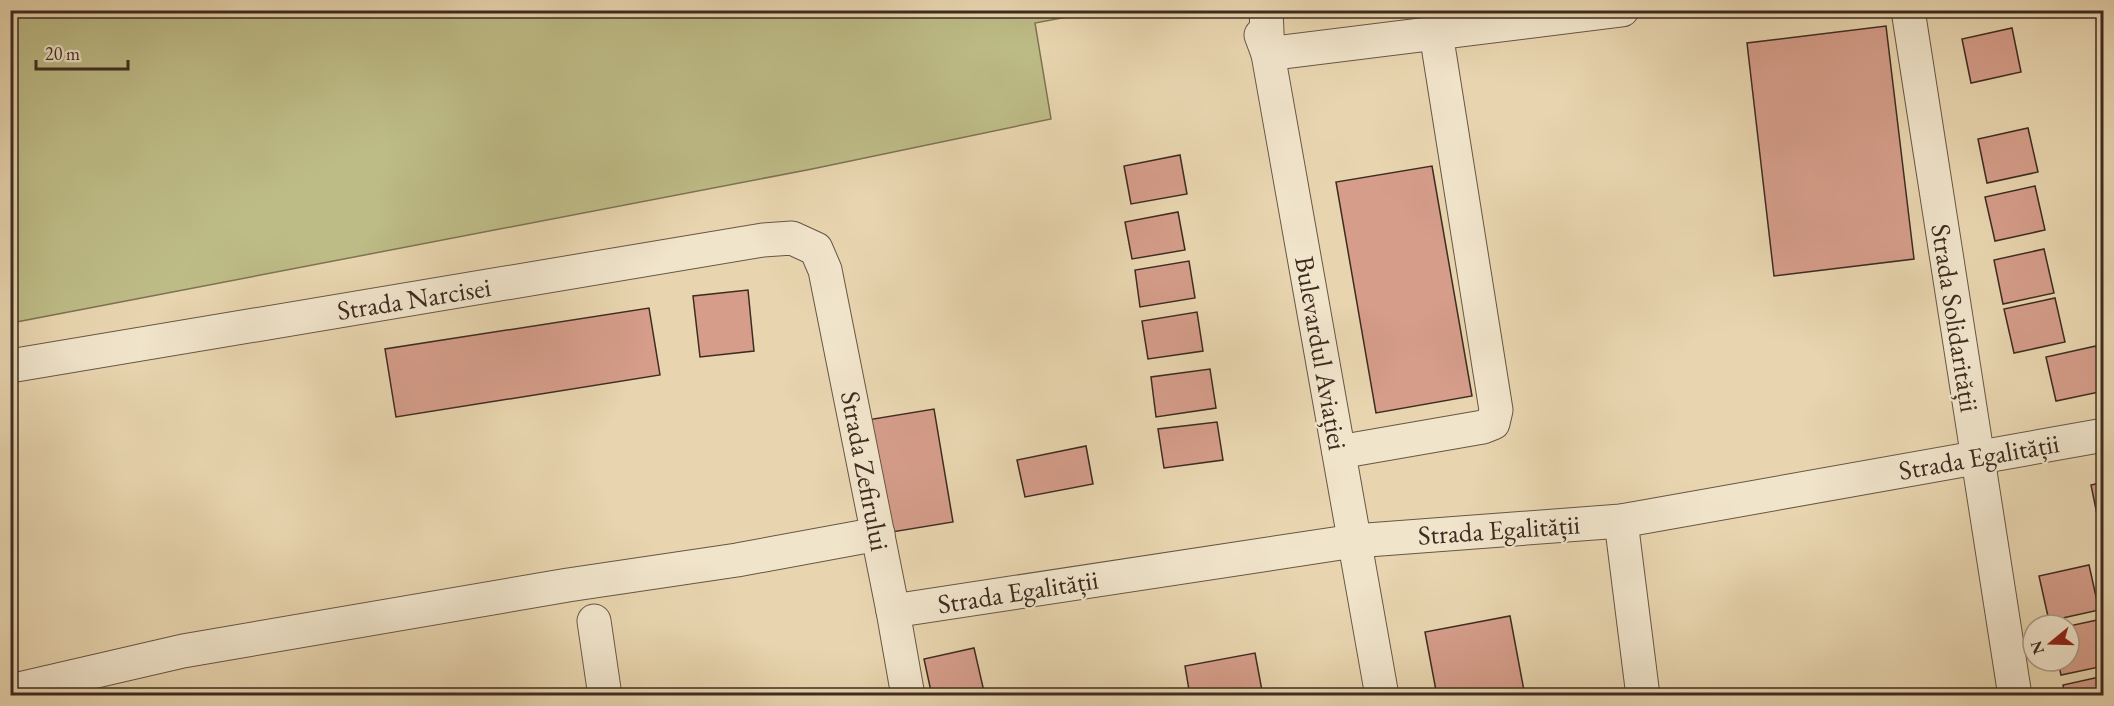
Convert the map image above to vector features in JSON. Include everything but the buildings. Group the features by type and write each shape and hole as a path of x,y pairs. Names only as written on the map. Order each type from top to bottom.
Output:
{"street":[{"path":"1252,10 1268,54 1622,10"},
{"name":"Bulevardul Aviației","path":"1266,10 1268,54 1382,696"},
{"name":"Strada Solidarității","path":"1908,10 2016,696"},
{"path":"1338,452 1483,428 1493,423 1496,410 1436,33"},
{"name":"Strada Narcisei","path":"10,366 763,240 792,238 816,249"},
{"name":"Strada Zefirului","path":"816,249 825,270 908,696"},
{"name":"Strada Egalității","path":"893,611 1354,541 1621,521 2103,435"},
{"path":"1621,521 1643,696"},
{"path":"10,691 183,651 568,585 737,560 878,534"},
{"path":"594,621 605,696"}],"shaded area":[{"path":"11,10 1099,11 1035,23 1051,119 812,169 11,323"}]}
